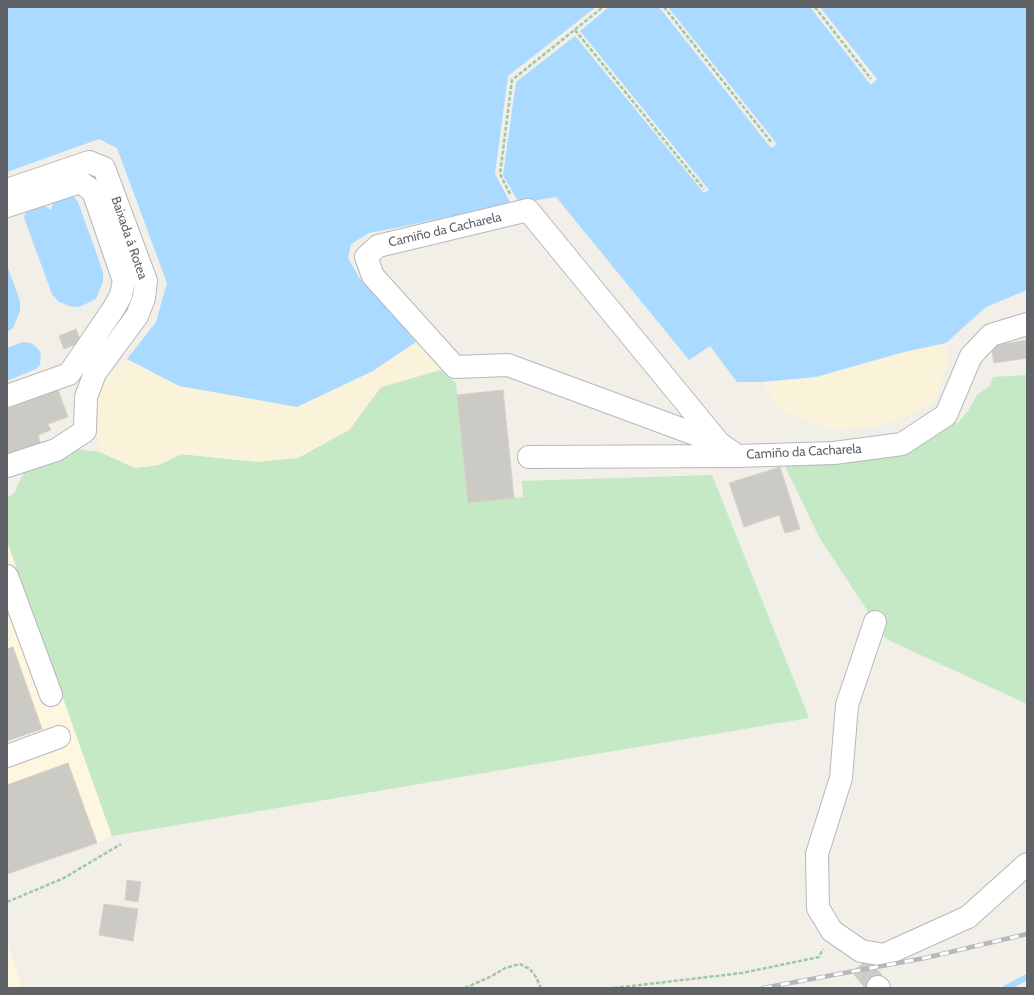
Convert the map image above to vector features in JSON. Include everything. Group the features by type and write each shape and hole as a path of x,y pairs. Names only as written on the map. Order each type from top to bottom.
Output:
{"street":[{"name":"Baixada á Rotea","path":"7,190 90,162 104,168 146,281 144,298 137,316 95,373 86,397 85,431 56,450 7,466"},
{"path":"7,206 80,182 93,191 124,281 121,295 114,308 69,374 7,396"},
{"name":"Camiño da Cacharela","path":"719,443 508,365 455,368 373,276 366,257 378,246 528,210 719,443 737,456"},
{"name":"Camiño da Cacharela","path":"529,457 737,456 834,453 902,444 946,415 971,356 990,335 1027,324"},
{"path":"7,576 51,695"},
{"path":"860,964 832,931 818,908 817,854 840,778 847,705 875,622"},
{"path":"7,756 58,738"},
{"path":"832,931 861,952 884,955 968,917 1027,864"}],"path":[{"path":"520,213 500,174 512,80 603,7"},
{"path":"664,7 772,143"},
{"path":"815,7 872,79"},
{"path":"574,30 704,189"},
{"path":"7,902 64,878 121,844"},
{"path":"614,988 742,973 819,957 832,931"},
{"path":"465,988 492,976 505,968 520,964 530,969 541,988"}],"shaded area":[{"path":"7,541 112,836 97,843 7,874"},
{"path":"7,942 22,988 7,988"}],"green space":[{"path":"440,370 456,383 468,503 523,497 522,481 712,475 809,718 112,836 7,541 7,498 14,493 24,472 75,449 100,452 135,468 159,465 181,454 258,462 349,430 381,387"},
{"path":"1027,375 1027,704 886,639 819,537 784,464 836,461 952,419 957,424 968,411 977,395 990,386 993,377"}],"sand":[{"path":"416,342 440,370 381,387 349,430 298,458 258,462 181,454 159,465 135,468 100,452 95,430 97,399 108,377 127,359 179,386 373,371"},
{"path":"946,343 948,361 936,400 913,413 873,427 830,429 781,411 762,382 816,377 904,352"}],"water":[{"path":"7,7 1027,7 1027,290 986,307 946,343 904,352 816,377 762,382 737,382 710,346 689,360 556,197 489,208 369,233 351,244 348,258 360,279 370,288 416,342 373,371 297,407 179,386 127,359 156,322 167,283 117,148 99,139 7,172"},
{"path":"68,194 74,197 78,202 103,272 103,281 96,299 79,307 69,306 59,302 52,294 24,218 27,208 42,204 51,210 54,201"},
{"path":"7,265 20,301 20,311 13,328 7,332"},
{"path":"23,342 34,345 39,350 41,354 40,365 36,369 7,381 7,348"}],"pier":[{"path":"596,7 609,7 580,31 709,190 704,193 575,36 516,82 503,175 519,203 511,204 495,174 508,76"},
{"path":"659,7 668,7 777,144 771,148"},
{"path":"810,7 820,7 877,79 871,85"}],"building":[{"path":"76,329 81,342 64,349 59,336"},
{"path":"1027,340 1027,358 994,363 991,346"},
{"path":"58,390 68,417 48,424 51,430 38,435 41,445 9,457 7,452 7,409"},
{"path":"503,390 514,498 468,503 457,395"},
{"path":"780,467 800,529 785,533 779,515 744,527 729,483"},
{"path":"13,647 42,729 7,741 7,649"},
{"path":"68,763 97,843 7,874 7,785"},
{"path":"127,880 141,882 138,902 125,900"},
{"path":"104,904 138,909 133,941 99,935"}],"waterway":[{"path":"1006,988 1027,977"}],"tunnel":[{"path":"860,965 878,987"}],"railway":[{"path":"763,988 925,958 1027,934"}]}
